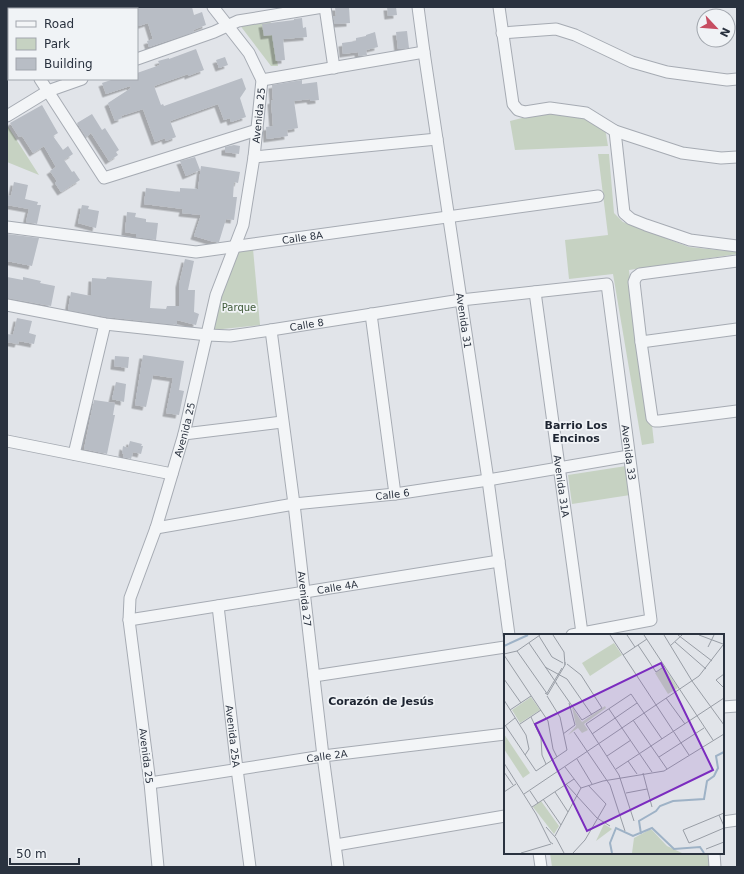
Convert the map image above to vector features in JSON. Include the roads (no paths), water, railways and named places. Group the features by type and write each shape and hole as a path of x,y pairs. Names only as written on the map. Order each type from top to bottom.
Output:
{"street":[{"name":"Avenida 25","path":"158,867 150,783 129,620 130,598 156,528 184,434 216,295 243,225 254,157 262,80 249,53 212,7"},
{"path":"138,59 238,21 324,7 334,68"},
{"name":"Avenida 31","path":"418,7 488,480 509,634"},
{"path":"499,7 513,104 518,110 525,112 550,108 586,113 615,131 682,153 721,158 737,157"},
{"path":"502,33 556,29 575,35 632,62 667,72 727,80 737,79"},
{"path":"262,80 424,52"},
{"path":"41,80 104,178 257,130"},
{"path":"7,116 48,91 79,80"},
{"path":"615,131 624,213 631,219 690,240 737,246"},
{"path":"254,157 437,139"},
{"name":"Calle 8A","path":"7,227 196,252 234,248 598,196"},
{"path":"737,261 640,274 636,277 634,282 652,418 655,421 737,411"},
{"name":"Calle 8","path":"7,305 105,324 230,336 461,300 607,284"},
{"name":"Avenida 33","path":"577,634 651,620 607,284"},
{"name":"Avenida 31A","path":"535,292 559,468 577,634"},
{"path":"371,314 395,494"},
{"path":"74,454 105,324"},
{"path":"641,342 737,329"},
{"name":"Avenida 27","path":"271,330 305,592 323,756 338,867"},
{"path":"184,434 282,422"},
{"path":"7,441 172,474"},
{"name":"Calle 6","path":"156,528 294,504 395,494 629,456"},
{"name":"Calle 4A","path":"129,620 499,561"},
{"name":"Avenida 25A","path":"218,606 250,867"},
{"path":"314,676 504,647"},
{"path":"724,707 737,706"},
{"name":"Calle 2A","path":"150,783 323,756 504,734"},
{"path":"336,844 504,816"},
{"path":"724,822 737,820"},
{"path":"539,854 541,867"},
{"path":"714,854 715,867"}],"district":[{"name":"Barrio Los Encinos","path":"576,431"},
{"name":"Corazón de Jesús","path":"381,701"}],"park label":[{"name":"Parque","path":"239,307"}]}
